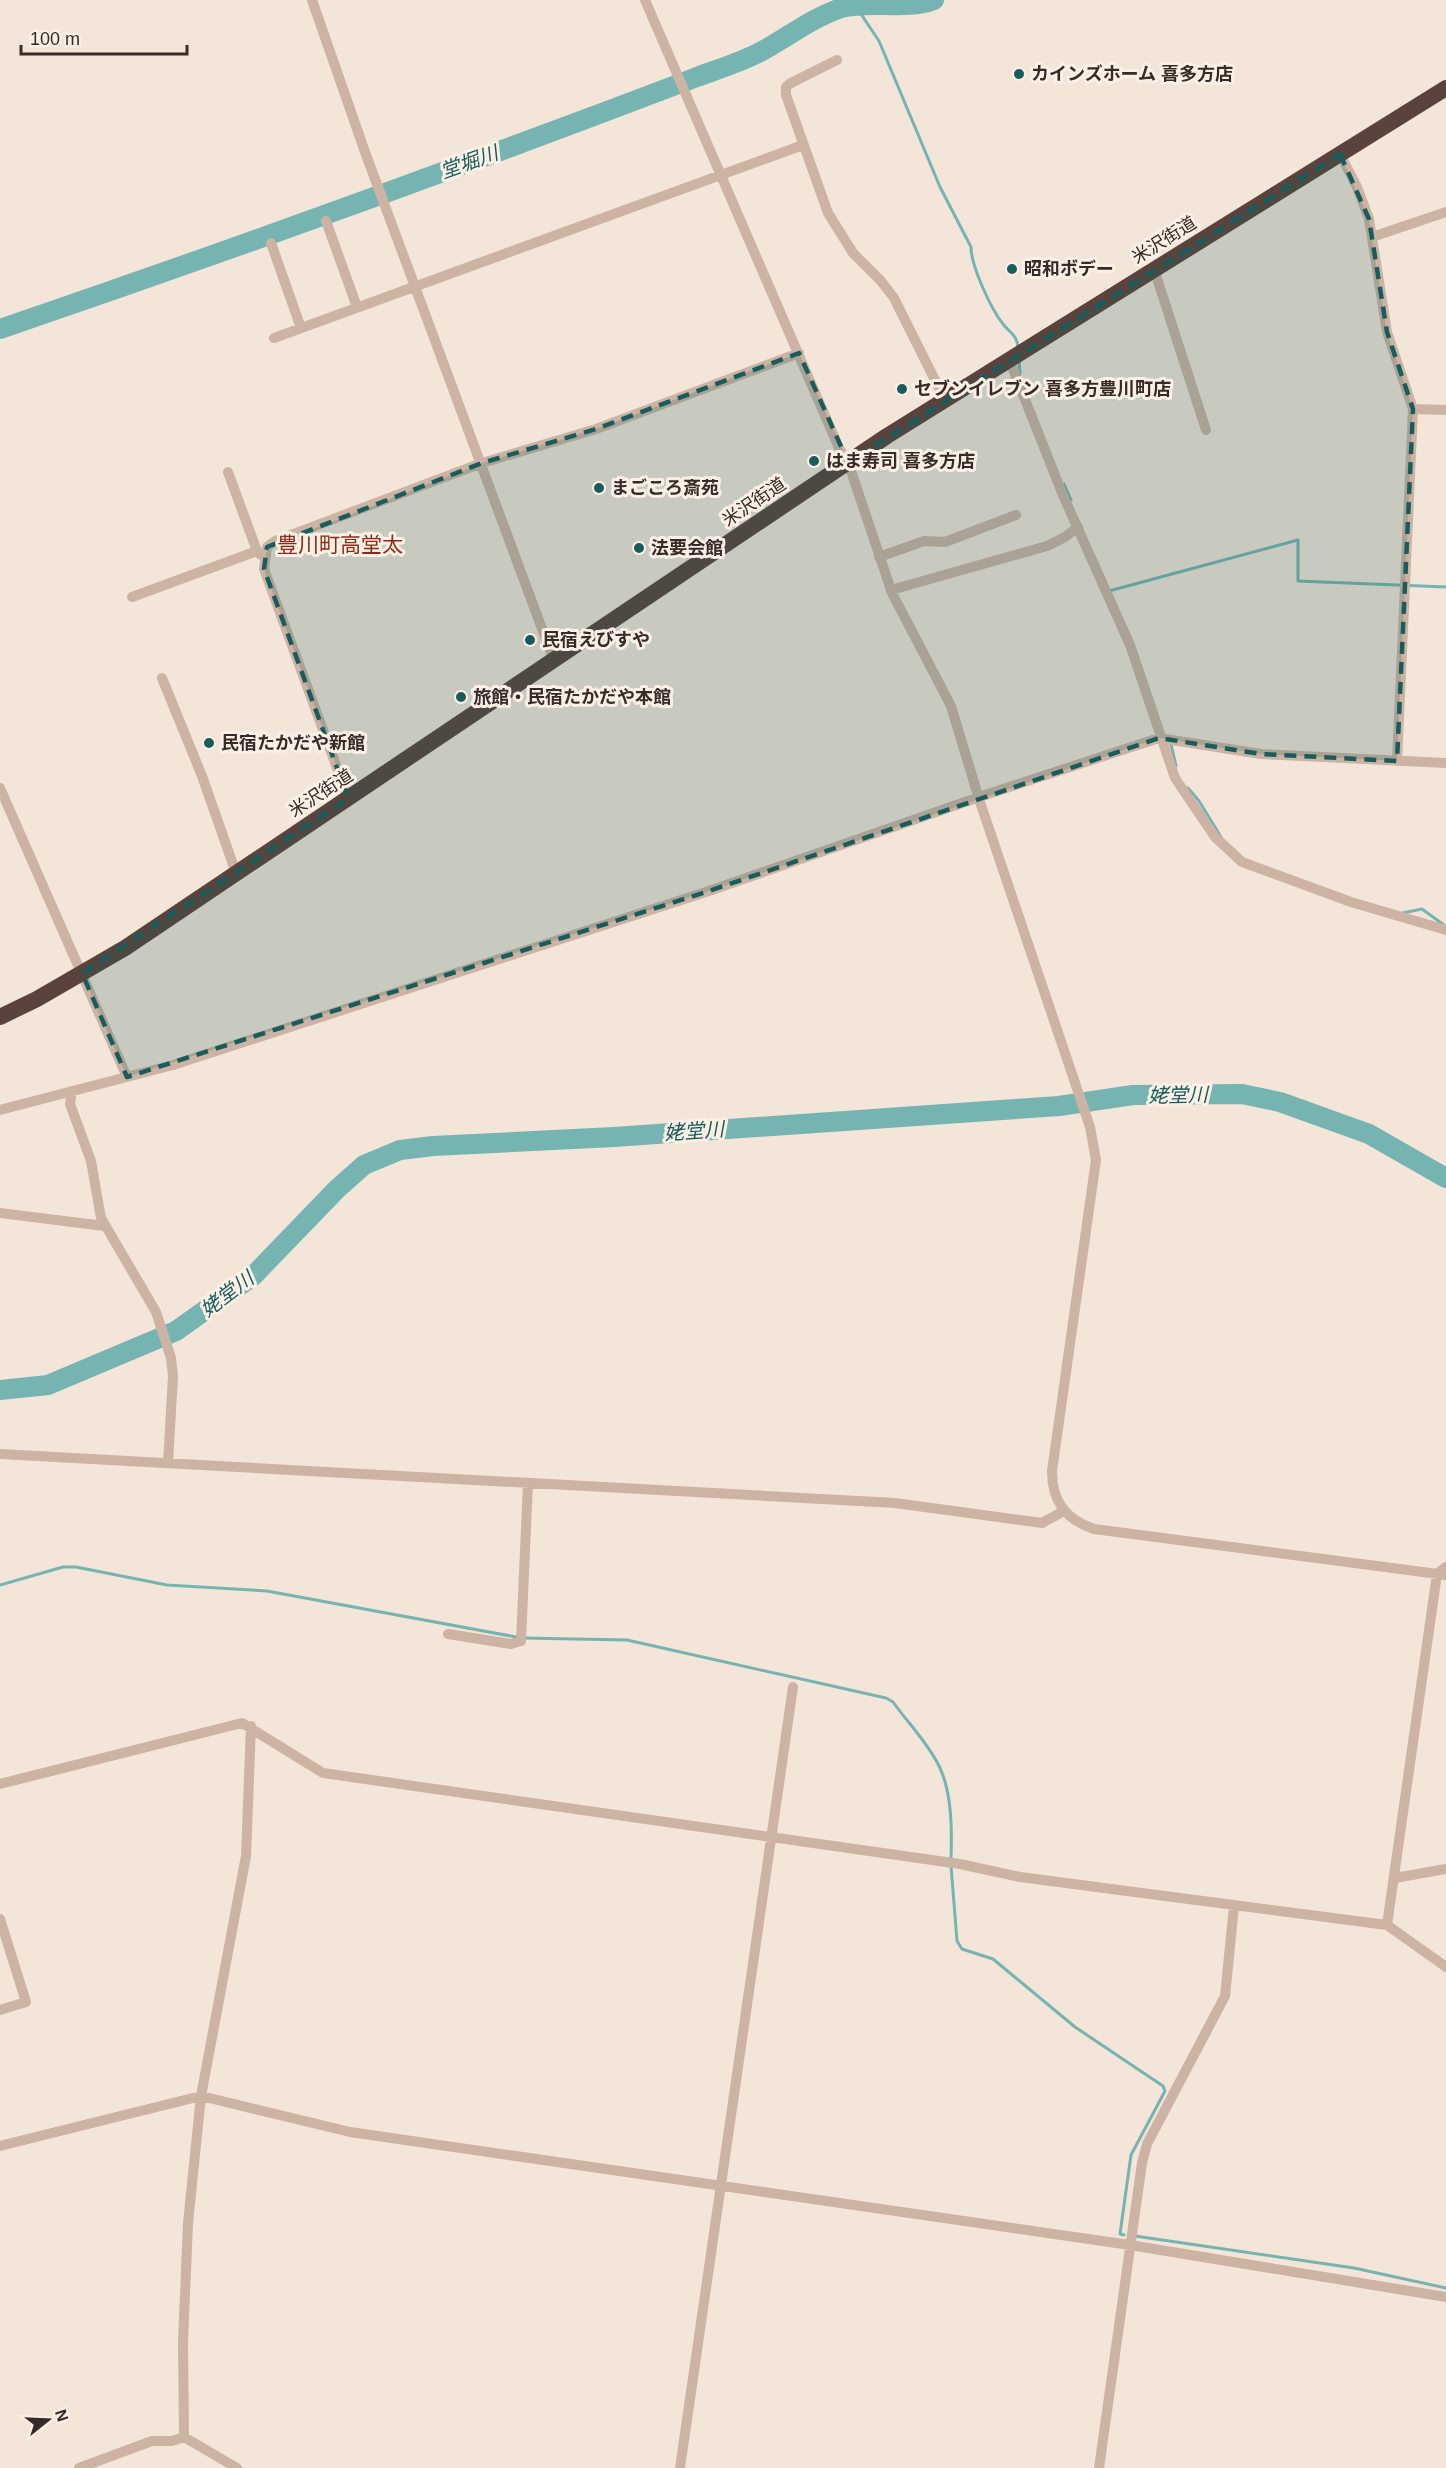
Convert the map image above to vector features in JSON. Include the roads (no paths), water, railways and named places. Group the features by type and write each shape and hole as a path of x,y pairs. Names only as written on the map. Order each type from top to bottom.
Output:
{"highway":[{"name":"米沢街道","path":"0,1017 82,974 554,661 848,462 1009,359 1446,88"}],"street":[{"path":"312,0 554,661"},
{"path":"645,0 675,75 799,353 838,448 848,462 891,590 945,693 1090,1128 1095,1151 1094,1177 1052,1471 1052,1486 1056,1501 1064,1511 1082,1524 1094,1528 1443,1572 1387,1925"},
{"path":"837,60 786,87 786,95 832,219 853,253 881,281 894,298 945,400"},
{"path":"274,338 803,145"},
{"path":"1340,154 1358,187 1369,219 1387,332 1413,409 1397,761"},
{"path":"1375,236 1446,212"},
{"path":"326,221 357,307"},
{"path":"271,243 301,328"},
{"path":"1154,269 1206,430"},
{"path":"132,597 261,554 276,541 482,463 596,429 799,353"},
{"path":"1009,359 1078,527 1130,645 1160,738 1180,788 1215,837 1237,859 1351,902 1446,930"},
{"path":"1413,409 1446,410"},
{"path":"228,472 261,554 264,569 348,798"},
{"path":"879,557 924,541 945,542 1016,515"},
{"path":"891,590 1047,546 1078,527"},
{"path":"162,678 202,776 236,873"},
{"path":"0,1110 173,1065 639,914 979,799 988,794 1160,738 1261,754 1446,763"},
{"path":"1,793 127,1077"},
{"path":"72,1090 70,1104 91,1161 104,1226 158,1318 171,1358 173,1376 168,1463"},
{"path":"0,1213 104,1226"},
{"path":"0,1454 895,1503 1042,1523 1064,1511"},
{"path":"448,1634 512,1644 521,1641 528,1483"},
{"path":"680,2468 793,1687"},
{"path":"0,1784 242,1723 251,1726 323,1773 960,1864 1020,1876 1387,1925 1446,1967"},
{"path":"184,2437 183,2342 186,2250 201,2096 246,1856 251,1726"},
{"path":"1395,1878 1446,1869"},
{"path":"1099,2468 1130,2245 1147,2144 1225,1996 1234,1906"},
{"path":"0,1919 26,2002 0,2010"},
{"path":"0,2146 201,2096 350,2132 1130,2245 1446,2297"},
{"path":"79,2468 152,2441 184,2437 237,2468"}],"waterway":[{"name":"堂堀川","path":"0,329 350,206 730,65 772,46 810,22 841,8 865,5 911,5 934,0"},
{"path":"855,5 879,41 940,187 971,247 978,276 998,317 1015,337 1018,347"},
{"path":"1019,359 1020,374"},
{"path":"1064,484 1071,500"},
{"path":"1109,591 1298,540 1298,581 1446,587"},
{"path":"1171,744 1176,766"},
{"path":"1188,788 1199,801 1221,837"},
{"path":"1403,913 1422,909 1444,925"},
{"name":"姥堂川","path":"0,1390 48,1385 176,1331 253,1276 337,1189 364,1165 400,1150 1059,1106 1133,1095 1242,1094 1280,1102 1369,1134 1446,1178"},
{"path":"0,1585 63,1567 76,1567 167,1585 267,1591 516,1637"},
{"path":"523,1638 627,1640 886,1698 893,1702 924,1741 939,1766 946,1787 950,1811 951,1858"},
{"path":"951,1866 957,1941 962,1949 993,1959 1075,2027 1163,2086 1165,2091 1131,2155 1120,2234 1124,2235"},
{"path":"1135,2236 1354,2268 1446,2288"}],"place":[{"name":"カインズホーム 喜多方店","path":"1019,74"},
{"name":"昭和ボデー","path":"1012,269"},
{"name":"セブンイレブン 喜多方豊川町店","path":"902,389"},
{"name":"はま寿司 喜多方店","path":"814,461"},
{"name":"まごころ斎苑","path":"599,488"},
{"name":"法要会館","path":"639,548"},
{"name":"民宿えびすや","path":"530,640"},
{"name":"旅館・民宿たかだや本館","path":"461,697"},
{"name":"民宿たかだや新館","path":"209,743"}],"district":[{"name":"豊川町高堂太","path":"340,545"}]}
